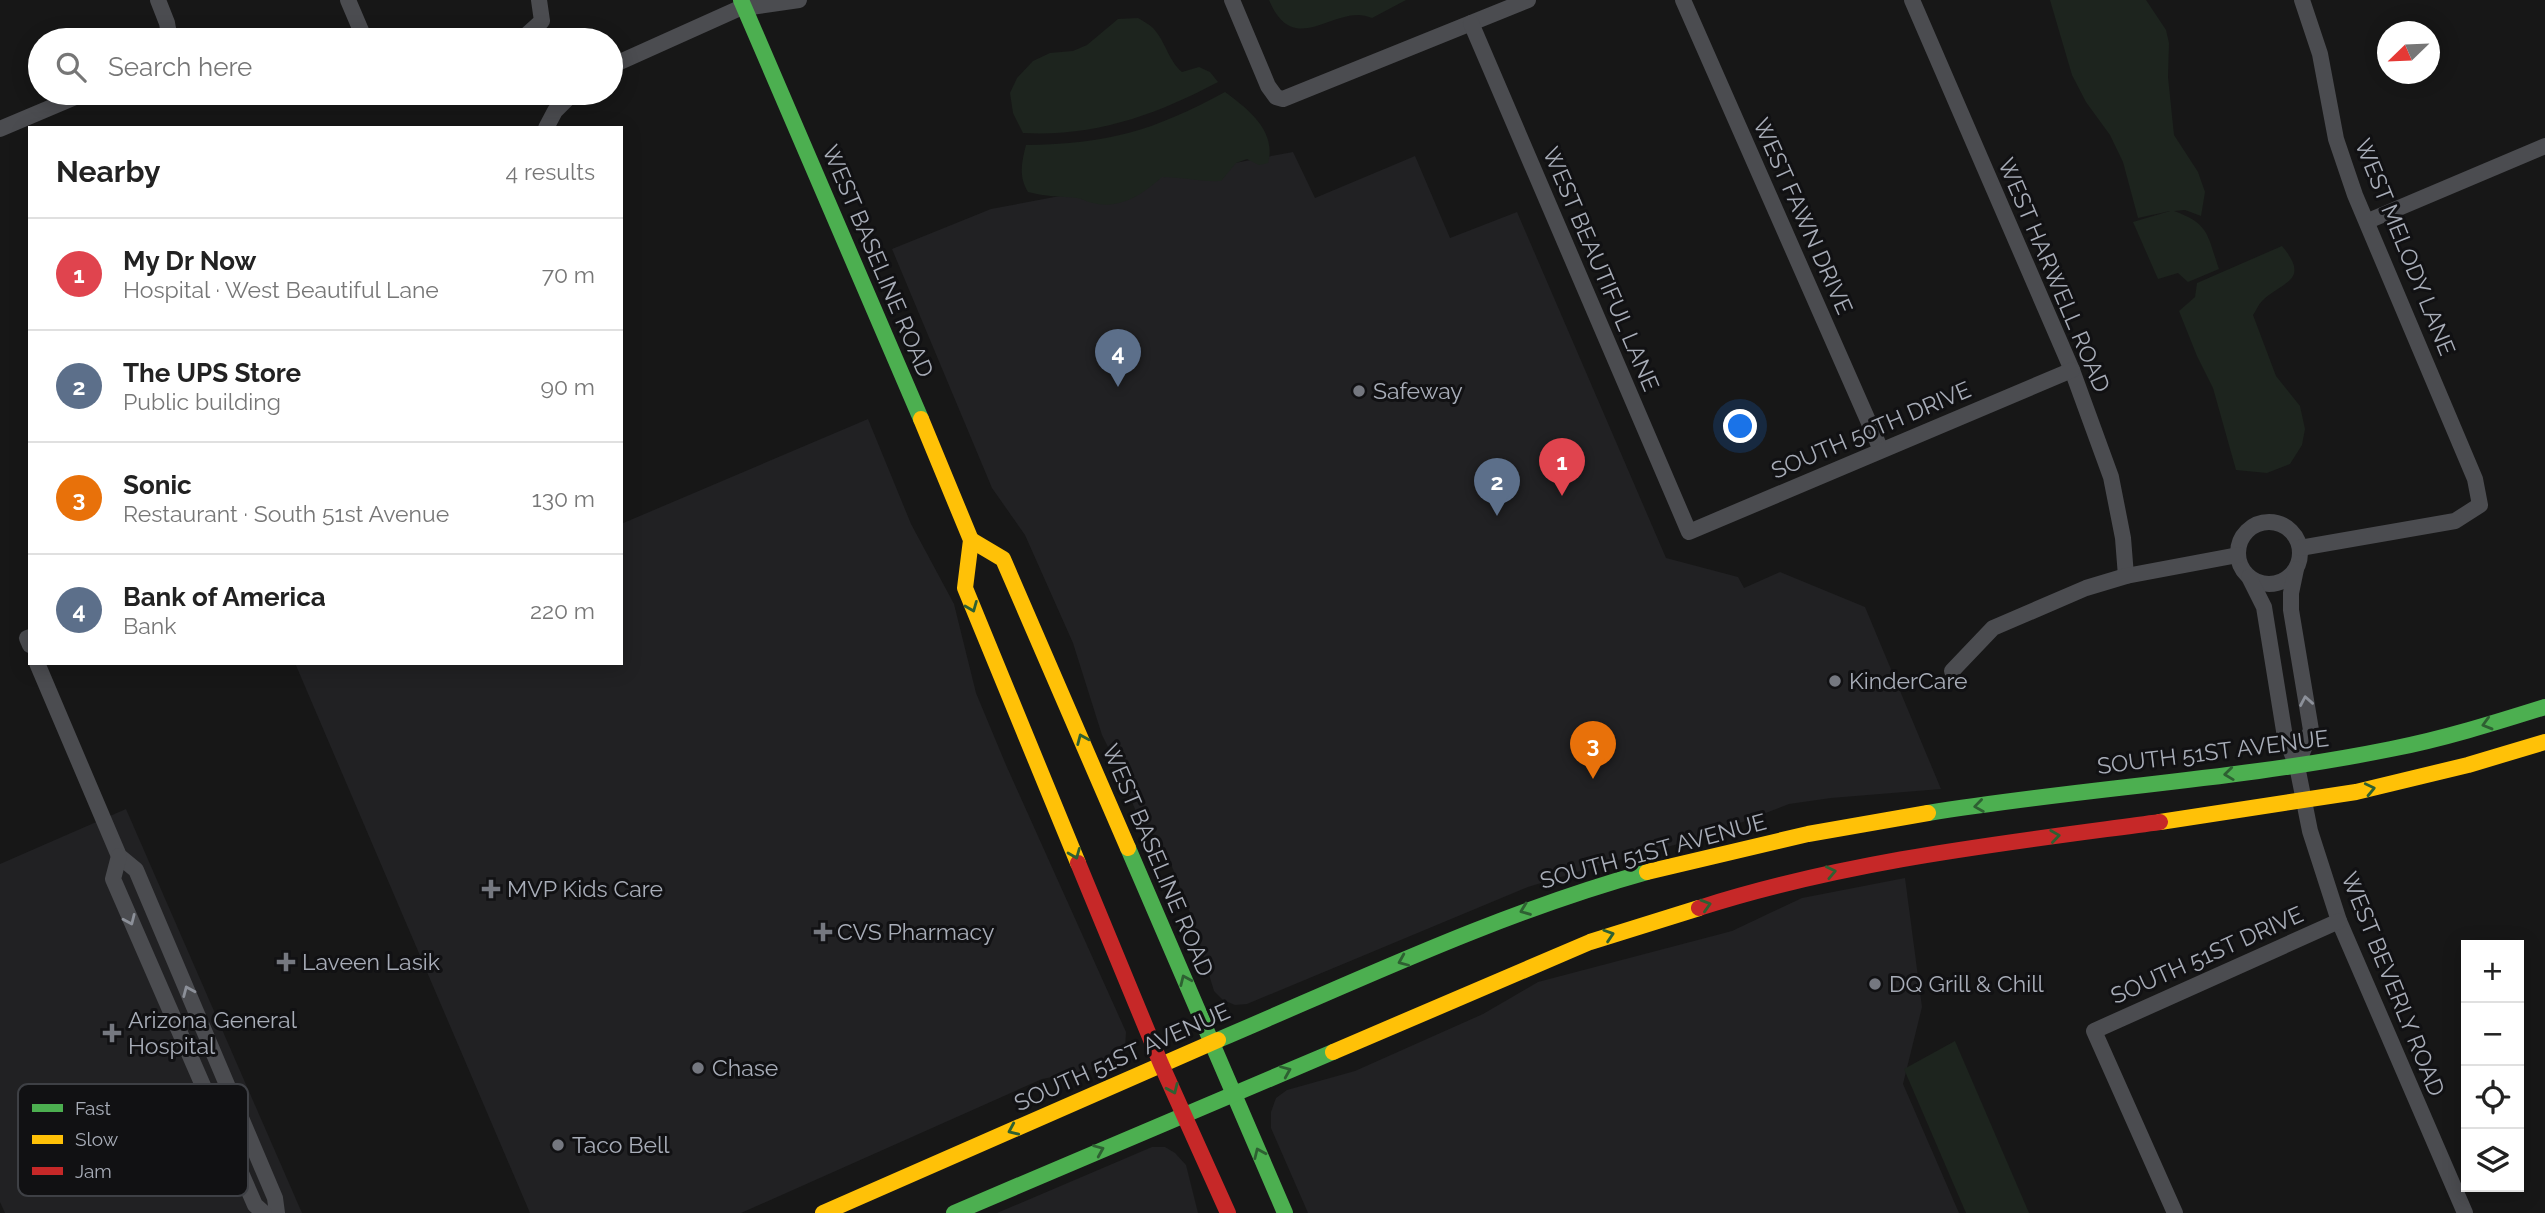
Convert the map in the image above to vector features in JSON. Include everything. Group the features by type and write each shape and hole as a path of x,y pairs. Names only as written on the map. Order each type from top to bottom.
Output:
{"main road":[{"name":"WEST BASELINE ROAD","path":"746,3 971,540 965,589 1161,1064 1228,1213"},
{"name":"WEST BASELINE ROAD","path":"971,540 1003,559 1285,1213"},
{"name":"SOUTH 51ST AVENUE","path":"824,1213 1161,1064 1537,905 1625,877 1711,854 1894,818 2297,766 2429,741 2545,707"},
{"path":"954,1213 1590,942 1730,898 1820,874 1915,856 2302,801 2409,780 2545,742"}],"street":[{"path":"158,0 168,28"},
{"path":"348,0 360,28"},
{"path":"534,28 542,21 538,0"},
{"path":"623,60 746,3 799,0"},
{"path":"1232,0 1268,86 1276,97 1289,98 1528,0"},
{"name":"WEST FAWN DRIVE","path":"1683,0 1881,450"},
{"name":"WEST HARWELL ROAD","path":"1912,0 2071,370 2111,477 2123,538 2126,576"},
{"name":"WEST MELODY LANE","path":"2300,548 2455,521 2480,505 2475,479 2355,195 2336,139 2320,54 2302,0"},
{"name":"WEST BEAUTIFUL LANE","path":"1471,23 1689,532"},
{"path":"0,128 56,105"},
{"path":"547,126 561,105"},
{"path":"2368,221 2545,146"},
{"name":"SOUTH 50TH DRIVE","path":"1689,532 2071,370"},
{"path":"2267,522 2289,528 2300,548 2300,562 2296,569 2284,582 2275,584 2266,584 2249,577 2241,568 2238,555 2238,547 2246,532 2259,523 2267,522"},
{"path":"1952,671 1993,628 2086,588 2126,576 2238,555"},
{"name":"WEST BEVERLY ROAD","path":"2296,569 2291,610 2311,730 2297,766"},
{"name":"WEST BEVERLY ROAD","path":"2249,577 2264,607 2285,737 2297,766 2302,801 2339,921 2465,1213"},
{"path":"38,665 119,856 136,870 227,1084"},
{"path":"119,856 113,879 202,1084"},
{"name":"SOUTH 51ST DRIVE","path":"2175,1213 2094,1031 2339,921"},
{"path":"248,1133 275,1198 277,1213"},
{"path":"248,1189 255,1205 264,1213"}],"shaded area":[{"path":"1269,0 1406,0 1372,18 1358,15 1344,17 1304,28 1291,27 1279,18"},
{"path":"2050,0 2146,0 2166,30 2174,135 2198,172 2205,192 2201,216 2185,210 2174,211 2195,221 2206,232 2219,269 2188,282 2178,273 2158,279 2133,222 2170,211 2138,218 2123,162 2110,135 2086,102 2072,75"},
{"path":"1138,18 1153,28 1182,72 1199,67 1210,72 1218,82 1148,114 1124,121 1075,131 1023,133 1013,113 1010,93 1017,78 1033,61 1050,53 1073,51 1087,45 1118,19"},
{"path":"1225,92 1251,113 1264,131 1270,151 1268,163 1259,165 1247,159 1236,163 1221,181 1162,177 1139,195 1122,202 1103,205 1077,198 1035,194 1028,192 1025,186 1022,168 1026,145 1082,142 1129,133 1175,117"},
{"path":"1293,152 1315,198 1415,156 1450,238 1517,212 1666,558 1738,577 1744,588 1780,572 1865,607 1941,789 1789,804 1704,837 1528,887 1247,1004 1235,1005 1223,1000 1214,991 1192,918 1171,864 1147,838 1102,735 1073,643 1025,535 992,488 892,249 991,209"},
{"path":"2282,246 2294,267 2294,274 2262,301 2253,315 2276,376 2300,406 2305,429 2302,445 2290,464 2267,473 2236,470 2213,388 2179,311 2195,297 2197,283"},
{"path":"868,419 911,524 954,604 976,693 1126,1032 1125,1049 1117,1061 1110,1066 1042,1079 741,1213 530,1213 296,665 623,665 623,523"},
{"name":"Arizona General Hospital","path":"126,809 246,1084 18,1084 18,1196 248,1196 248,1089 302,1213 5,1213 0,1202 0,864"},
{"path":"1905,878 1922,1007 1903,1084 1959,1213 1308,1213 1271,1128 1271,1112 1276,1098 1287,1090 1355,1071 1483,1014 1538,982 1732,931 1802,898"},
{"path":"1955,1041 2029,1213 1966,1213 1904,1069"},
{"path":"1152,1147 1165,1147 1186,1165 1198,1213 997,1213"}],"traffic: fast":[{"path":"741,0 921,419"},
{"path":"1928,813 2333,760 2430,740 2545,707"},
{"path":"1128,848 1285,1213"},
{"path":"1218,1040 1483,927 1647,872"},
{"path":"954,1213 1333,1052"}],"traffic: slow":[{"path":"921,419 971,540 965,588 1078,863"},
{"path":"971,540 1003,559 1128,848"},
{"path":"2160,822 2356,792 2468,765 2545,742"},
{"path":"1647,872 1808,834 1928,813"},
{"path":"1333,1052 1590,942 1699,908"},
{"path":"823,1213 1218,1040"}],"traffic: jam":[{"path":"1699,908 1756,891 1870,865 2160,822"},
{"path":"1078,863 1161,1064 1228,1213"}],"place":[{"name":"Bank of America","path":"1118,387"},
{"name":"Safeway","path":"1359,391"},
{"name":"My Dr Now","path":"1562,496"},
{"name":"The UPS Store","path":"1497,516"},
{"name":"KinderCare","path":"1835,681"},
{"name":"Sonic","path":"1593,779"},
{"name":"MVP Kids Care","path":"491,889"},
{"name":"CVS Pharmacy","path":"823,932"},
{"name":"Laveen Lasik","path":"286,962"},
{"name":"DQ Grill & Chill","path":"1875,984"},
{"name":"Arizona General Hospital","path":"112,1033"},
{"name":"Chase","path":"698,1068"},
{"name":"Taco Bell","path":"558,1145"}]}
